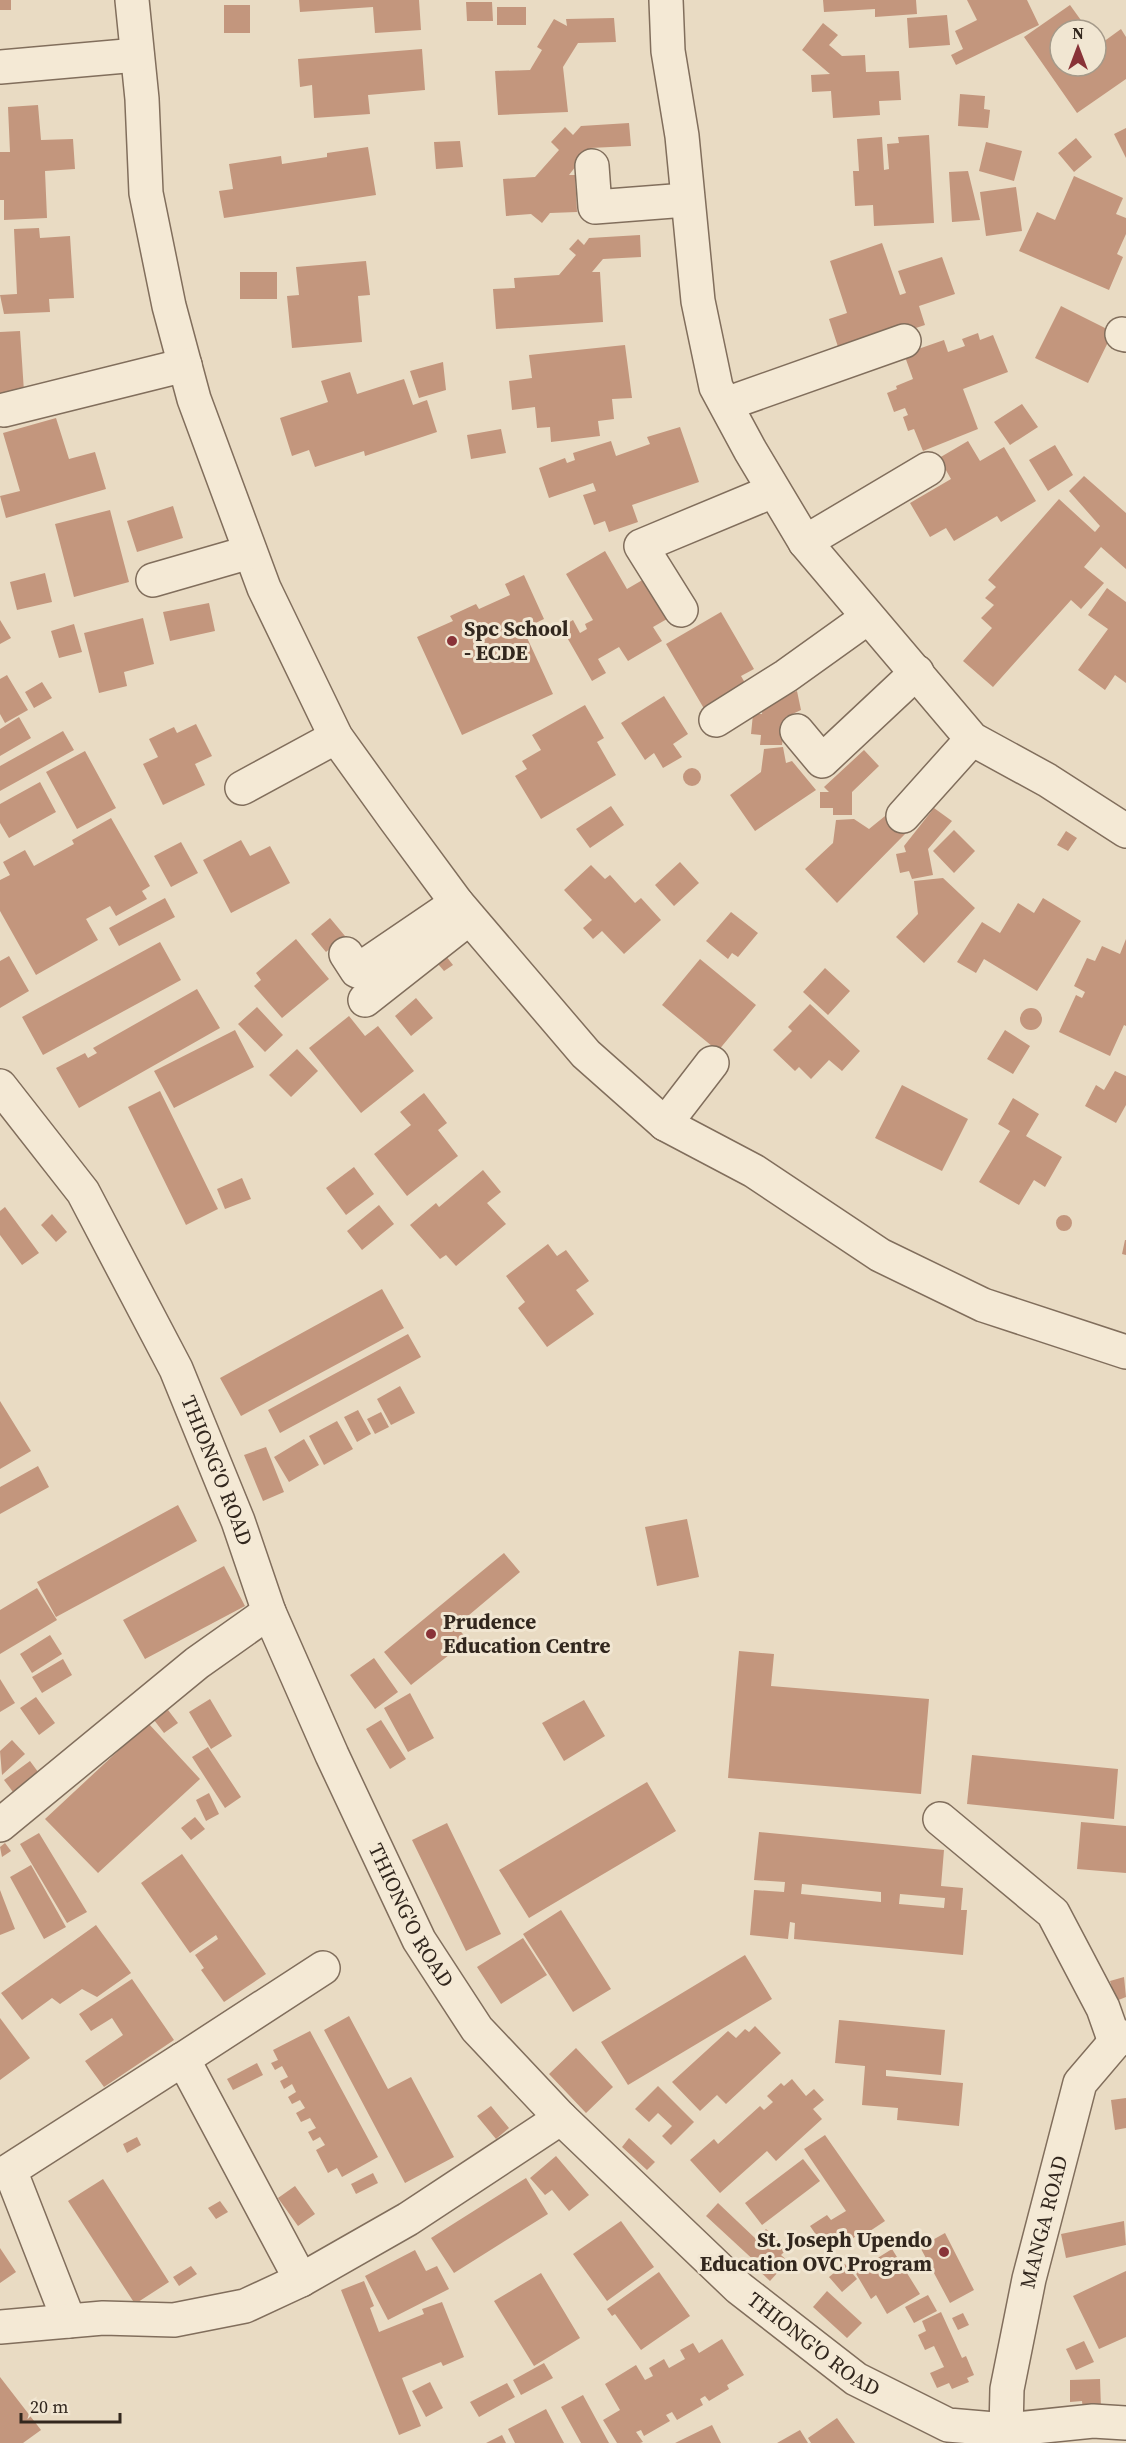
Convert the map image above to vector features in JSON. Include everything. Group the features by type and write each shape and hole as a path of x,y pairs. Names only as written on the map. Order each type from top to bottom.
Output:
{"street":[{"path":"132,0 146,193 169,306 194,399 264,588 336,736 463,910 586,1054 665,1124 754,1171 880,1255 983,1305 1126,1352"},
{"path":"666,0 668,51 682,136 686,200 698,301 716,387 805,542 867,618 917,672 972,739 1047,780 1126,831"},
{"path":"0,67 137,55"},
{"path":"592,166 595,207 686,200"},
{"path":"726,404 904,341"},
{"path":"4,410 185,365"},
{"path":"805,542 928,469"},
{"path":"681,610 641,546 774,490"},
{"path":"153,580 250,552"},
{"path":"716,720 786,676 867,618"},
{"path":"797,731 822,761 917,672"},
{"path":"243,788 336,736"},
{"path":"903,816 972,739"},
{"path":"346,954 357,970 463,910"},
{"path":"365,999 463,910"},
{"path":"665,1124 712,1064"},
{"name":"THIONG'O ROAD","path":"0,1086 83,1192 176,1369 238,1521 269,1612 336,1766 418,1940 477,2029 561,2118 739,2288 856,2379 942,2434 1093,2421 1126,2423"},
{"path":"0,1825 197,1663 269,1612"},
{"path":"940,1819 1053,1912 1121,2039"},
{"path":"69,2321 10,2170 323,1968"},
{"name":"MANGA ROAD","path":"1006,2430 1007,2389 1029,2279 1080,2083 1121,2039"},
{"path":"183,2058 301,2280"},
{"path":"0,2327 103,2318 174,2320 245,2306 301,2280 408,2219 561,2118"}],"building":[{"path":"0,0 11,0 11,10 0,10"},
{"path":"299,0 419,0 421,30 375,33 373,7 300,12"},
{"path":"823,0 916,0 917,14 875,17 875,9 824,12"},
{"path":"967,0 1027,0 1039,25 956,65 951,55 963,49 955,31 977,20"},
{"path":"466,2 492,2 493,21 467,21"},
{"path":"224,5 250,5 250,33 224,33"},
{"path":"1070,5 1079,18 1051,18"},
{"path":"497,7 526,7 526,25 497,25"},
{"path":"947,15 950,45 909,48 907,18"},
{"path":"614,18 616,42 578,43 563,67 568,112 498,115 495,71 530,70 542,50 537,47 554,19 567,26 566,19"},
{"path":"1048,20 1048,71 1024,37"},
{"path":"823,23 838,35 829,45 842,56 865,55 866,72 899,71 901,100 879,101 880,115 833,118 831,91 812,92 811,75 830,74 802,50"},
{"path":"1121,29 1126,37 1126,79 1077,113 1053,78 1108,78 1108,38"},
{"path":"422,49 425,90 368,95 370,114 314,118 312,85 300,87 298,59"},
{"path":"960,94 985,96 984,109 990,110 988,128 958,126"},
{"path":"38,105 41,140 73,139 75,169 45,171 47,218 4,220 4,200 0,200 0,152 10,152 8,107"},
{"path":"629,123 631,146 590,148 569,175 575,175 577,212 550,213 542,223 531,214 506,216 503,179 535,177 559,150 551,142 565,127 573,135 581,126"},
{"path":"1126,128 1126,158 1114,134"},
{"path":"929,135 934,223 874,226 873,205 855,206 853,171 859,171 857,139 882,137 884,170 889,169 887,144 899,143 898,137"},
{"path":"1076,138 1092,157 1074,172 1058,153"},
{"path":"460,141 463,167 436,169 434,142"},
{"path":"986,142 1022,151 1014,181 979,171"},
{"path":"368,147 376,195 224,218 219,191 233,189 229,164 281,156 282,164 327,157 327,153"},
{"path":"968,171 980,220 952,222 949,172"},
{"path":"1074,176 1123,198 1116,214 1126,218 1126,234 1117,254 1123,257 1109,290 1019,251 1037,212 1055,220"},
{"path":"1016,187 1022,231 986,236 980,192"},
{"path":"39,228 40,238 70,236 74,298 49,299 50,312 4,314 0,295 17,294 14,229"},
{"path":"640,235 641,257 603,259 592,272 600,272 603,322 496,329 493,289 515,288 514,278 559,275 576,255 569,249 578,239 584,245 589,238"},
{"path":"882,243 900,295 906,293 898,271 942,257 955,294 919,306 925,325 840,353 829,319 847,313 830,261"},
{"path":"366,261 370,295 358,296 362,342 292,348 287,296 299,295 296,267"},
{"path":"240,272 277,272 277,299 240,299"},
{"path":"1061,306 1113,332 1088,383 1035,358"},
{"path":"20,331 24,392 0,393 0,332"},
{"path":"978,333 980,340 993,335 1008,372 963,389 978,429 923,451 914,429 908,431 903,417 908,415 905,408 894,412 887,393 897,389 896,386 913,379 904,354 944,340 948,352 965,346 962,339"},
{"path":"625,345 632,398 612,399 614,419 598,421 600,436 551,442 550,427 537,428 535,407 512,410 509,381 532,378 529,355"},
{"path":"443,362 446,390 419,398 410,371"},
{"path":"350,372 357,394 404,379 413,405 427,400 437,432 365,456 364,451 315,467 309,450 292,456 280,418 328,402 321,381"},
{"path":"1022,404 1038,427 1010,445 994,422"},
{"path":"56,418 69,459 95,452 106,489 6,518 0,496 20,491 3,433"},
{"path":"680,427 699,482 632,505 638,522 609,532 605,521 594,525 583,495 596,491 593,483 549,498 539,468 565,458 567,463 575,460 573,453 611,441 616,456 650,444 647,437"},
{"path":"501,429 506,453 471,459 467,435"},
{"path":"968,441 980,461 1004,447 1036,501 1001,522 997,516 954,541 946,528 930,537 910,503 951,479 939,458"},
{"path":"1055,445 1073,475 1048,491 1029,460"},
{"path":"1084,476 1126,513 1126,569 1101,547 1084,567 1104,583 1081,609 1071,600 993,687 963,661 992,628 981,618 994,605 985,598 996,587 988,580 1059,499 1095,532 1100,526 1069,491"},
{"path":"173,506 183,538 137,552 127,521"},
{"path":"110,510 129,582 74,597 55,524"},
{"path":"605,551 627,589 651,575 674,615 653,627 662,641 628,661 619,647 598,659 606,673 592,681 561,627 573,620 580,633 587,629 585,624 593,620 566,574"},
{"path":"45,573 52,602 17,610 10,582"},
{"path":"524,575 544,619 523,629 553,694 462,735 417,637 453,621 450,616 476,604 479,609 510,595 505,584"},
{"path":"1107,588 1126,602 1126,683 1115,675 1105,690 1078,670 1108,629 1088,615"},
{"path":"209,603 215,631 170,641 163,612"},
{"path":"721,612 754,669 741,676 748,688 706,712 666,644"},
{"path":"143,618 154,664 124,672 127,686 99,693 84,633"},
{"path":"0,620 11,638 0,644"},
{"path":"74,624 82,652 59,658 51,631"},
{"path":"7,675 28,710 5,723 0,714 0,679"},
{"path":"42,682 52,698 34,708 25,692"},
{"path":"797,691 801,710 786,717 782,745 760,745 761,735 751,734 753,714 762,714 763,703"},
{"path":"664,696 688,734 673,744 682,757 663,768 654,753 645,760 621,723"},
{"path":"585,705 604,738 597,742 616,775 541,819 515,776 527,769 522,761 541,750 532,735"},
{"path":"19,717 31,738 0,756 0,729"},
{"path":"196,724 212,756 195,764 205,785 163,805 143,764 158,757 149,739 174,727 177,733"},
{"path":"63,731 74,750 0,791 0,766"},
{"path":"783,747 786,763 792,761 816,790 755,831 730,795 761,772 764,749"},
{"path":"864,750 879,766 852,792 852,815 833,815 833,808 820,808 820,792 829,792 824,787"},
{"path":"85,751 116,808 77,829 46,772"},
{"path":"692,768 698,771 701,777 698,783 692,786 686,783 683,777 686,771"},
{"path":"40,782 56,812 9,838 0,823 0,804"},
{"path":"611,806 624,825 590,848 576,829"},
{"path":"934,808 952,821 928,849 933,875 912,879 909,871 900,873 896,854 906,852 904,846"},
{"path":"890,812 907,832 837,903 805,869 833,843 836,820 854,819 869,829"},
{"path":"111,818 150,886 142,891 147,899 116,916 110,906 86,919 98,940 36,975 0,911 0,880 10,875 3,862 25,850 34,866 74,844 72,840"},
{"path":"954,830 975,851 954,873 933,851"},
{"path":"1066,831 1077,838 1068,851 1057,845"},
{"path":"241,840 250,856 270,846 290,883 231,913 203,860"},
{"path":"181,842 198,873 171,887 154,856"},
{"path":"680,862 699,883 674,906 655,885"},
{"path":"591,865 605,879 610,875 635,903 641,898 661,920 624,954 602,931 593,939 583,928 592,920 564,890"},
{"path":"943,878 975,908 924,963 896,937 918,914 914,881"},
{"path":"165,898 175,917 119,946 109,928"},
{"path":"1043,898 1081,921 1037,991 984,959 976,973 957,962 982,922 1000,933 1018,903 1034,913"},
{"path":"731,912 758,933 738,957 732,953 728,959 706,941"},
{"path":"330,918 345,936 326,952 311,934"},
{"path":"296,939 329,979 282,1018 254,986 261,980 256,973"},
{"path":"1126,939 1126,1026 1124,1025 1110,1056 1059,1032 1076,995 1082,998 1085,992 1074,986 1087,958 1095,961 1102,946 1120,954"},
{"path":"160,942 181,980 43,1055 22,1017"},
{"path":"442,951 453,965 444,971 433,958"},
{"path":"9,956 29,991 0,1008 0,961"},
{"path":"700,959 756,1005 718,1051 662,1005"},
{"path":"825,968 850,991 828,1015 803,992"},
{"path":"197,989 220,1028 79,1108 56,1068 85,1053 88,1058 97,1053 93,1048"},
{"path":"416,998 433,1018 411,1036 395,1016"},
{"path":"810,1004 860,1051 842,1071 829,1060 811,1079 799,1067 795,1071 773,1050 792,1031 788,1027"},
{"path":"257,1007 283,1035 265,1052 238,1024"},
{"path":"1031,1008 1039,1011 1042,1019 1039,1027 1031,1030 1023,1027 1020,1019 1023,1011"},
{"path":"349,1016 365,1036 378,1026 414,1071 361,1113 309,1048"},
{"path":"235,1030 254,1067 174,1108 154,1071"},
{"path":"1005,1030 1030,1046 1013,1074 987,1059"},
{"path":"297,1049 318,1071 291,1097 269,1075"},
{"path":"1115,1071 1126,1076 1126,1105 1116,1123 1085,1106 1096,1085 1104,1090"},
{"path":"902,1085 968,1119 942,1171 875,1138"},
{"path":"160,1091 218,1209 186,1225 128,1107"},
{"path":"424,1093 447,1123 438,1130 458,1156 407,1196 374,1154 411,1125 400,1112"},
{"path":"1013,1098 1039,1114 1026,1136 1062,1157 1045,1187 1034,1180 1019,1205 979,1182 1010,1131 998,1124"},
{"path":"354,1167 374,1194 346,1215 326,1188"},
{"path":"483,1170 501,1192 487,1203 506,1224 456,1266 446,1255 440,1259 410,1225 436,1203 439,1207"},
{"path":"242,1178 251,1199 225,1209 217,1189"},
{"path":"379,1205 394,1224 362,1250 347,1231"},
{"path":"5,1207 39,1253 22,1265 0,1235 0,1211"},
{"path":"52,1214 67,1232 56,1242 41,1225"},
{"path":"1064,1215 1072,1223 1064,1231 1056,1223"},
{"path":"1126,1240 1126,1255 1122,1254"},
{"path":"548,1244 557,1256 566,1250 589,1281 576,1290 594,1314 547,1347 518,1308 525,1302 506,1276"},
{"path":"382,1289 404,1328 241,1416 220,1378"},
{"path":"408,1334 421,1357 280,1433 268,1410"},
{"path":"400,1386 415,1413 391,1425 377,1399"},
{"path":"0,1401 31,1451 0,1469"},
{"path":"358,1410 371,1434 357,1442 344,1417"},
{"path":"381,1412 389,1427 375,1434 367,1419"},
{"path":"337,1421 353,1449 324,1465 309,1436"},
{"path":"304,1439 319,1465 289,1482 274,1457"},
{"path":"266,1447 284,1492 263,1501 244,1455"},
{"path":"38,1466 49,1487 0,1514 0,1487"},
{"path":"178,1505 197,1541 56,1617 37,1582"},
{"path":"687,1519 699,1577 657,1586 645,1527"},
{"path":"504,1553 520,1572 456,1626 468,1640 411,1685 384,1652"},
{"path":"224,1566 245,1606 145,1659 123,1620"},
{"path":"37,1588 57,1620 0,1654 0,1610"},
{"path":"50,1635 62,1654 32,1673 20,1654"},
{"path":"739,1651 774,1654 771,1686 929,1699 921,1794 728,1778"},
{"path":"374,1658 398,1692 375,1709 350,1675"},
{"path":"63,1659 72,1675 42,1693 32,1677"},
{"path":"0,1679 15,1703 0,1712"},
{"path":"410,1693 434,1738 408,1752 384,1708"},
{"path":"36,1697 55,1723 39,1735 20,1708"},
{"path":"210,1699 232,1736 211,1749 189,1712"},
{"path":"584,1700 605,1736 564,1761 542,1723"},
{"path":"168,1710 178,1723 164,1733 154,1720"},
{"path":"381,1720 406,1759 390,1769 366,1729"},
{"path":"148,1723 200,1779 98,1873 45,1819"},
{"path":"12,1740 25,1754 2,1775 0,1751"},
{"path":"208,1747 241,1797 225,1808 192,1757"},
{"path":"972,1755 1118,1769 1114,1819 967,1804"},
{"path":"30,1761 41,1776 16,1796 4,1780"},
{"path":"647,1782 676,1831 529,1918 499,1870"},
{"path":"209,1793 219,1814 206,1821 196,1800"},
{"path":"195,1817 205,1829 191,1840 181,1828"},
{"path":"1081,1822 1126,1826 1126,1873 1077,1869"},
{"path":"447,1823 501,1934 466,1951 412,1840"},
{"path":"759,1832 944,1850 941,1886 963,1888 961,1910 967,1910 963,1955 794,1939 795,1923 790,1922 788,1939 750,1935 754,1890 784,1892 785,1882 754,1880","holes":["802,1884 881,1892 881,1902 801,1894","900,1894 945,1898 944,1908 899,1904"]},
{"path":"39,1833 87,1912 67,1923 20,1844"},
{"path":"5,1843 11,1851 2,1857 0,1847"},
{"path":"182,1854 266,1974 224,2002 201,1970 204,1968 195,1955 218,1939 216,1935 190,1953 141,1883"},
{"path":"31,1865 66,1927 44,1939 10,1877"},
{"path":"0,1890 15,1929 0,1935"},
{"path":"561,1910 611,1989 573,2012 523,1934"},
{"path":"96,1925 131,1973 97,1997 82,1989 60,2004 52,1998 22,2020 1,1993"},
{"path":"523,1938 547,1975 501,2004 477,1967"},
{"path":"745,1955 772,1999 628,2085 601,2042"},
{"path":"1124,1977 1126,1997 1116,2001 1110,1981"},
{"path":"132,1979 174,2040 104,2087 85,2061 123,2035 112,2018 91,2031 79,2014"},
{"path":"349,2016 388,2089 411,2077 454,2157 405,2183 324,2030"},
{"path":"0,2018 30,2058 0,2080"},
{"path":"839,2020 945,2030 941,2075 886,2070 886,2076 963,2083 959,2126 897,2120 898,2108 862,2105 865,2066 835,2063"},
{"path":"755,2026 781,2053 726,2104 717,2095 700,2111 672,2082 728,2031 736,2038 745,2029 749,2032"},
{"path":"310,2031 378,2157 342,2177 337,2168 328,2173 316,2150 325,2145 320,2137 313,2141 308,2132 316,2128 310,2118 301,2122 296,2113 305,2108 300,2100 292,2104 288,2097 296,2092 292,2084 284,2089 280,2081 288,2077 282,2066 275,2070 271,2063 278,2060 273,2050"},
{"path":"576,2048 613,2087 586,2113 549,2074"},
{"path":"257,2063 263,2075 233,2090 227,2079"},
{"path":"792,2079 806,2096 814,2089 824,2100 813,2109 822,2119 776,2161 767,2151 720,2193 690,2160 714,2139 718,2144 760,2106 764,2110 773,2102 767,2096 781,2083 784,2086"},
{"path":"658,2086 694,2122 671,2145 662,2136 672,2126 658,2113 649,2122 635,2109"},
{"path":"1126,2098 1126,2128 1115,2130 1111,2100"},
{"path":"491,2106 509,2128 496,2139 477,2116"},
{"path":"825,2135 885,2221 864,2235 862,2232 846,2243 842,2238 826,2249 810,2226 827,2215 831,2220 846,2211 804,2149"},
{"path":"137,2137 141,2145 127,2153 123,2144"},
{"path":"629,2138 655,2162 647,2170 622,2147"},
{"path":"556,2156 589,2195 569,2211 552,2190 545,2195 530,2178"},
{"path":"803,2159 820,2181 762,2225 745,2203"},
{"path":"373,2173 378,2183 356,2194 351,2184"},
{"path":"526,2178 548,2214 454,2273 431,2238"},
{"path":"103,2179 169,2282 135,2304 68,2201"},
{"path":"295,2186 315,2214 298,2226 278,2198"},
{"path":"220,2201 228,2212 216,2219 208,2208"},
{"path":"718,2203 756,2239 766,2229 787,2249 781,2255 788,2261 770,2281 756,2268 759,2265 706,2216"},
{"path":"621,2221 654,2267 607,2301 573,2254"},
{"path":"1124,2221 1126,2245 1066,2258 1061,2234"},
{"path":"945,2233 974,2290 950,2303 920,2247"},
{"path":"0,2248 16,2272 0,2283"},
{"path":"892,2249 920,2294 887,2314 876,2295 871,2299 855,2272"},
{"path":"415,2250 426,2271 437,2266 449,2289 388,2320 365,2276"},
{"path":"845,2264 857,2279 842,2292 829,2277"},
{"path":"191,2266 197,2274 179,2286 173,2277"},
{"path":"1126,2271 1126,2337 1099,2349 1073,2296"},
{"path":"659,2272 690,2316 641,2350 615,2314 612,2316 607,2309"},
{"path":"541,2273 580,2338 534,2366 494,2301"},
{"path":"364,2281 374,2306 370,2308 379,2332 424,2314 422,2309 442,2302 464,2357 443,2366 441,2362 402,2378 421,2426 399,2435 341,2290"},
{"path":"827,2291 862,2323 847,2338 813,2307"},
{"path":"928,2295 937,2311 914,2323 905,2307"},
{"path":"941,2312 962,2358 966,2356 974,2375 967,2378 969,2382 952,2389 949,2383 937,2388 930,2373 944,2367 934,2346 925,2350 918,2335 926,2331 922,2321"},
{"path":"963,2313 969,2325 958,2330 952,2318"},
{"path":"722,2339 744,2375 727,2385 729,2389 709,2401 705,2396 700,2399 703,2405 677,2420 672,2412 666,2415 670,2421 644,2436 641,2430 636,2432 643,2442 617,2443 603,2420 620,2410 605,2384 636,2365 645,2380 653,2376 649,2368 664,2359 669,2368 685,2359 680,2350 693,2343 699,2353"},
{"path":"1084,2341 1094,2362 1076,2370 1066,2349"},
{"path":"544,2363 553,2378 521,2395 513,2380"},
{"path":"0,2377 41,2430 23,2443 0,2443"},
{"path":"1100,2379 1101,2409 1083,2410 1082,2401 1070,2402 1070,2380"},
{"path":"430,2382 443,2408 426,2417 412,2391"},
{"path":"507,2383 515,2397 479,2417 470,2402"},
{"path":"583,2395 609,2443 581,2443 561,2407"},
{"path":"546,2409 564,2443 515,2443 508,2429"},
{"path":"837,2418 855,2443 811,2443 808,2438"},
{"path":"712,2425 721,2443 675,2443"},
{"path":"800,2430 808,2443 777,2443"},
{"path":"502,2435 506,2443 486,2443"}],"place":[{"name":"Spc School - ECDE","path":"452,641"},
{"name":"Prudence Education Centre","path":"431,1634"},
{"name":"St. Joseph Upendo Education OVC Program","path":"944,2252"}]}
